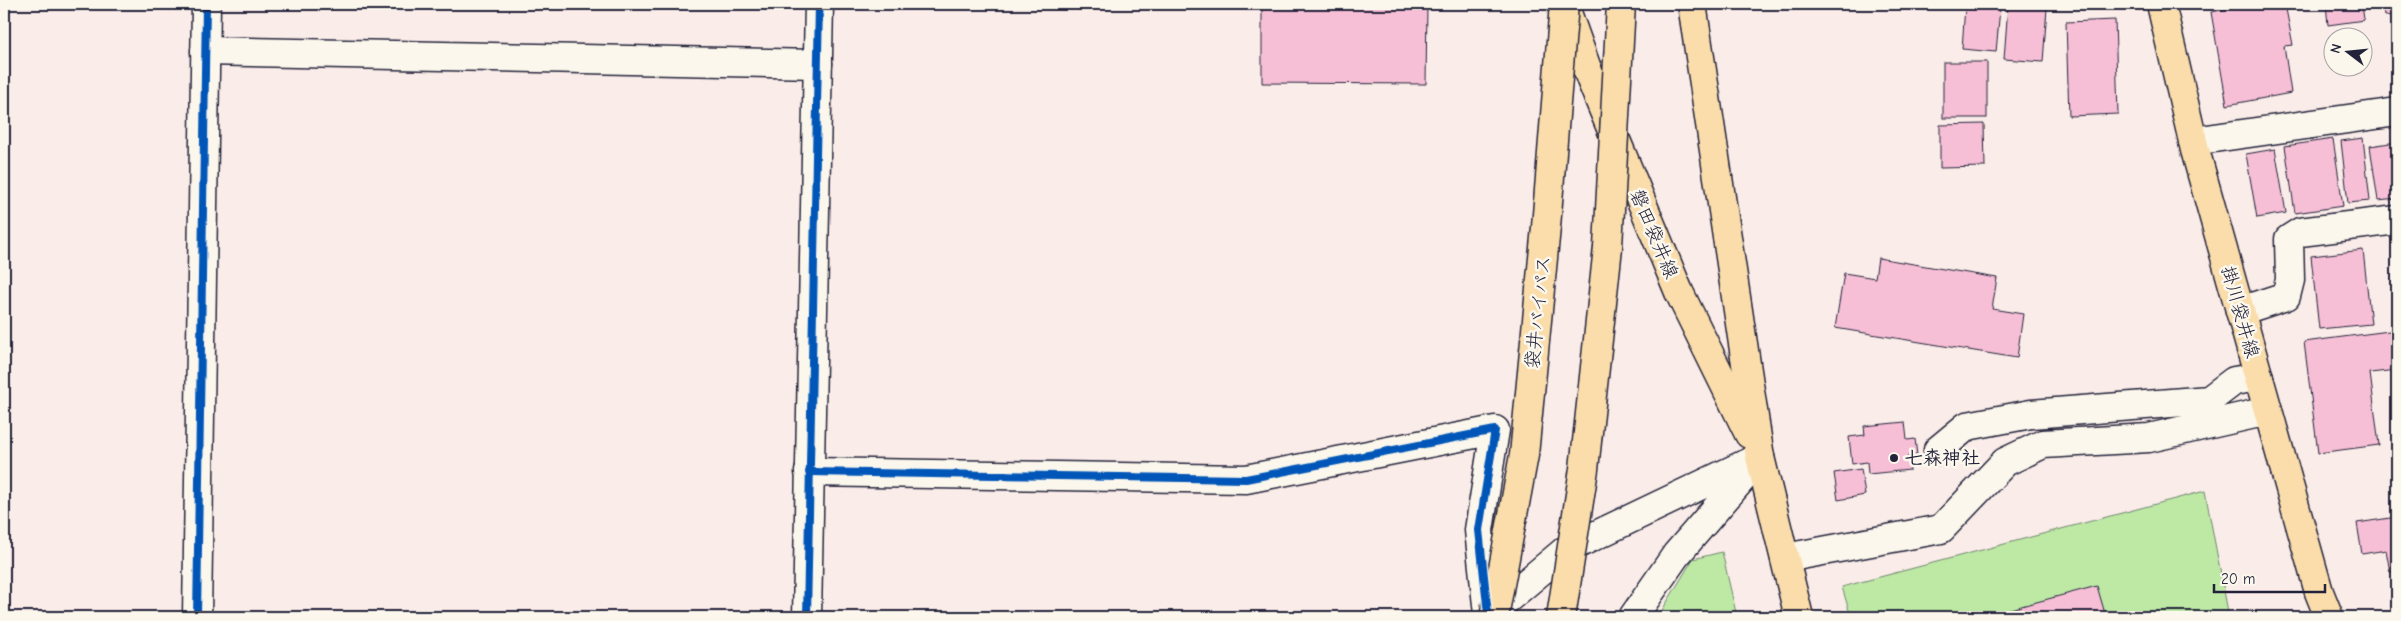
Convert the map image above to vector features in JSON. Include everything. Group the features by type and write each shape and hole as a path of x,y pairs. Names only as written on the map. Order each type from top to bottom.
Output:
{"main road":[{"name":"磐田袋井線","path":"1564,4 1591,80 1679,292 1760,457"},
{"name":"袋井バイパス","path":"1489,616 1524,455 1546,227 1564,4"},
{"path":"1561,617 1584,469 1608,247 1621,4"},
{"name":"磐田袋井線","path":"1692,4 1760,457 1799,617"},
{"name":"掛川袋井線","path":"2161,4 2192,141 2328,617"}],"street":[{"path":"197,617 206,4"},
{"path":"807,617 818,4"},
{"path":"205,51 818,64"},
{"path":"2192,141 2397,112"},
{"path":"2240,311 2286,296 2290,280 2289,239 2300,232 2397,220"},
{"path":"1938,450 1967,426 2031,414 2209,400 2234,382 2259,377"},
{"path":"1784,558 1941,529 2004,462 2043,444 2148,438 2268,411"},
{"path":"809,472 1246,479 1495,430 1479,530 1489,616"},
{"path":"1489,616 1568,549 1760,457"},
{"path":"1633,617 1676,555 1760,457"}],"green space":[{"path":"2205,491 2229,617 1851,617 1842,587"},
{"path":"1722,552 1737,617 1658,617 1693,559"}],"building":[{"path":"1262,4 1427,4 1426,84 1262,83"},
{"path":"2255,4 2285,4 2293,45 2284,46 2291,93 2227,105 2211,12"},
{"path":"2326,4 2362,4 2364,20 2328,25"},
{"path":"2383,4 2397,4 2397,15 2385,16"},
{"path":"1965,6 2000,8 1996,52 1962,49"},
{"path":"2008,6 2047,8 2043,62 2004,59"},
{"path":"2115,20 2118,114 2069,116 2066,22"},
{"path":"1943,62 1987,62 1987,118 1943,118"},
{"path":"1984,124 1985,167 1940,168 1940,125"},
{"path":"2363,138 2370,201 2348,203 2341,141"},
{"path":"2333,139 2343,206 2295,213 2285,146"},
{"path":"2397,142 2397,199 2378,201 2370,146"},
{"path":"2275,149 2286,213 2257,218 2246,154"},
{"path":"2363,250 2371,324 2319,329 2311,256"},
{"path":"1878,258 1997,278 1992,309 2023,314 2017,358 1835,328 1844,273 1875,278"},
{"path":"2397,330 2397,370 2370,373 2379,445 2318,453 2304,342"},
{"path":"1905,422 1907,440 1915,439 1917,455 1908,456 1910,470 1868,474 1867,462 1852,464 1849,437 1865,435 1864,426"},
{"path":"1861,469 1865,495 1838,500 1834,473"},
{"path":"2397,517 2397,571 2390,572 2386,550 2362,554 2357,523"},
{"path":"2097,586 2106,617 1980,617"}],"cycle path":[{"path":"197,617 206,4"},
{"path":"807,617 819,4"},
{"path":"809,472 1246,479 1495,430 1479,530 1488,614"}],"place":[{"name":"七森神社","path":"1894,458"}]}
